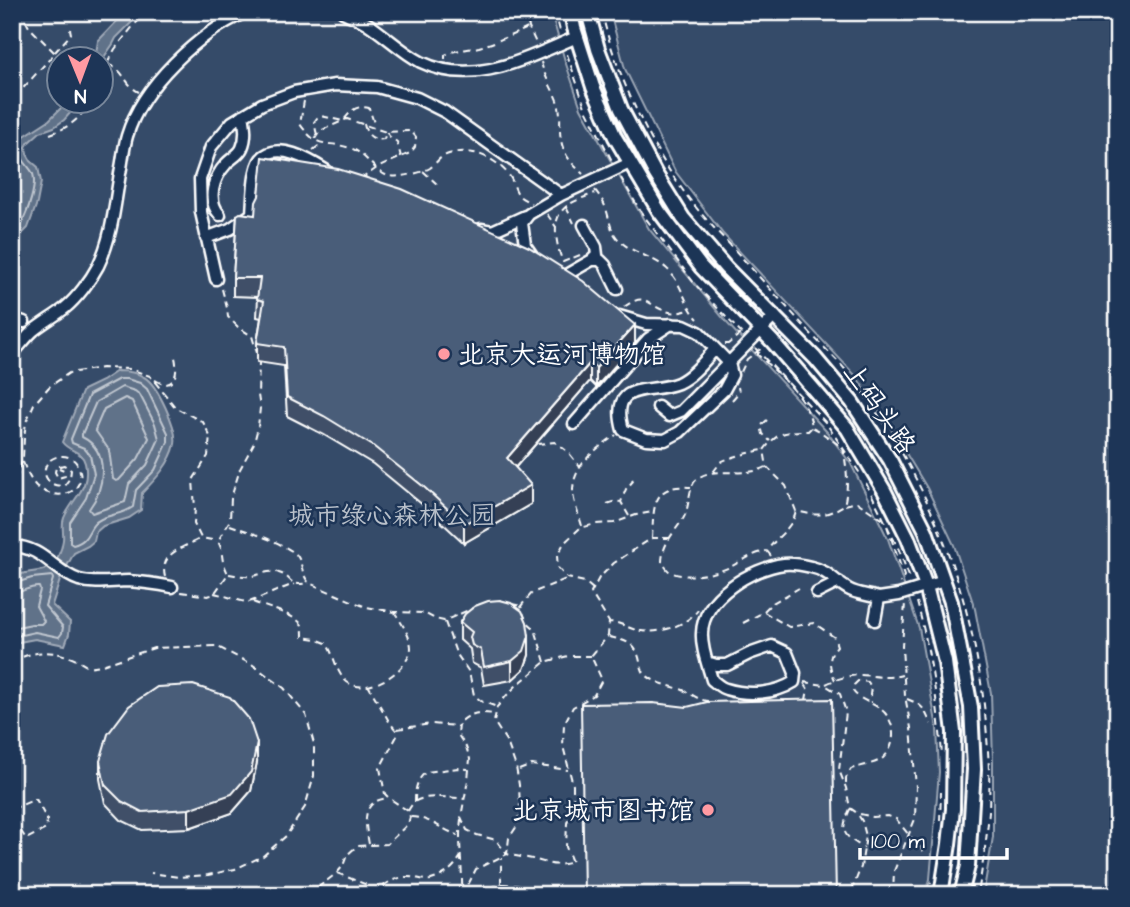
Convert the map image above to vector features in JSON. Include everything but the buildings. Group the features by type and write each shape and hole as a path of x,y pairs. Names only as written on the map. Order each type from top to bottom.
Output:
{"main road":[{"name":"上码头路","path":"570,12 593,87 615,137 659,211 701,267 762,331 847,428 884,490 908,538 926,586 945,662 954,732 953,809 941,895"},
{"name":"上码头路","path":"588,12 598,49 621,109 683,218 726,268 815,358 852,402 890,460 926,531 950,602 971,707 974,769 968,866 961,895"}],"street":[{"path":"12,354 33,331 66,307 98,266 117,202 127,134 158,80 182,55 212,32 246,12"},
{"path":"343,12 365,22 421,62 442,70 492,70 577,37"},
{"path":"216,279 201,212 200,179 211,147 232,122 262,104 294,92 335,85 377,87 417,98 445,112 561,195"},
{"path":"220,215 216,211 212,196 214,181 226,164 241,150 246,130 243,115"},
{"path":"206,238 230,229 252,214 260,160 273,152 296,153 332,175"},
{"path":"470,224 492,231 630,163"},
{"path":"529,214 522,223 525,245 534,258 547,264"},
{"path":"580,226 596,247 597,255 592,261"},
{"path":"576,282 562,273 600,260 606,265 617,289"},
{"path":"607,306 620,317 646,324 684,325 699,332 719,346 729,363 732,375 724,390 680,432 666,440 646,439 623,430 620,420 625,397 635,390 681,382 719,346"},
{"path":"657,407 669,416 681,411 775,316"},
{"path":"574,424 648,339 672,324"},
{"path":"15,546 33,550 80,581 128,581 172,587"},
{"path":"706,662 727,665 772,646 787,653 795,673 794,682 772,691 750,693 725,689 712,680 706,662 702,633 705,618 716,601 732,585 762,569 786,563 813,567 830,574 849,590 879,598 899,595 944,581"},
{"path":"817,593 839,582"},
{"path":"875,620 879,598"}],"path":[{"path":"21,12 29,27 48,46"},
{"path":"116,48 148,12"},
{"path":"526,12 542,70 559,106 560,134 570,163 590,181 604,202 617,238 667,269 677,280 691,310 703,325"},
{"path":"555,12 585,107 616,169 641,212 694,283 741,333 728,344 719,346"},
{"path":"442,70 445,55 452,51 482,46 529,28"},
{"path":"61,46 71,34 71,29"},
{"path":"12,128 19,118 12,106 14,98 46,63"},
{"path":"116,67 133,89 147,97"},
{"path":"308,90 301,110 300,124 305,132 321,144 335,144 358,150 387,175 398,177 429,169 447,154 462,152 489,157 508,174 518,195 540,207 556,228"},
{"path":"343,121 352,110 361,106 369,108 375,127"},
{"path":"50,134 66,128 80,116"},
{"path":"317,135 314,122 317,118 343,121"},
{"path":"327,127 329,118"},
{"path":"315,140 320,131 347,119 386,132 411,131 416,137 415,146 410,153 360,179"},
{"path":"364,124 367,132 377,140 384,139 386,132"},
{"path":"386,132 397,142 401,158"},
{"path":"313,150 321,144"},
{"path":"423,171 438,185"},
{"path":"584,253 563,262 555,223 566,207 596,192"},
{"path":"566,207 580,226"},
{"path":"216,279 225,294 228,317 252,336 260,367 258,427 254,443 236,482 229,524 218,541"},
{"path":"617,314 632,302 644,299 670,313 691,310"},
{"name":"上码头路","path":"750,342 826,423 863,478 887,523 913,590 931,659 942,755"},
{"path":"732,400 739,392 737,381 747,359 758,351 758,355 797,394 811,419 812,427"},
{"path":"154,380 164,384 174,378 177,361 174,354"},
{"path":"12,491 22,461 26,422 34,404 49,387 69,373 102,368 130,369 150,376 176,408 202,422 210,436 208,456 193,480 194,524 201,538"},
{"path":"767,420 761,426 762,434 770,441"},
{"path":"767,467 757,472 713,473 698,478 692,487 687,513 662,552 662,562 670,572 691,576 713,573 756,553 767,551 790,526 796,511 786,486 767,467 764,450 773,438 792,431 808,431 812,427"},
{"path":"812,427 843,448 848,492 844,505"},
{"path":"582,527 573,492 576,476 597,448 617,434"},
{"path":"538,444 555,442 568,452 580,468"},
{"path":"713,473 720,462 752,451 764,450"},
{"path":"22,461 37,487 51,494 64,495 74,490 81,472 77,462 68,456 56,456 47,462 45,471 47,479 55,485 64,486 70,478 71,470 64,465 56,467 58,478 65,476 64,470 59,468"},
{"path":"621,502 626,489 633,481 631,476"},
{"path":"652,538 653,512 657,499 670,488 692,487"},
{"path":"621,502 630,517"},
{"path":"607,504 621,502"},
{"path":"796,511 816,516 830,514 844,505 857,502 872,511 887,523 904,576 899,585"},
{"path":"12,508 15,546"},
{"path":"593,589 585,582 567,578 558,568 557,556 564,543 582,527 614,523 653,512"},
{"path":"229,524 265,537 292,551 298,556 304,577 309,583"},
{"path":"218,541 201,538 184,545 167,558 163,569 167,583 180,592 208,596 214,593 229,573"},
{"path":"507,854 509,838 517,827 520,807 517,770 507,742 494,722 497,708 516,686 545,662 568,656 591,656 608,636 609,622 592,593 598,578 614,563 652,538 670,538"},
{"path":"218,541 229,573"},
{"path":"767,551 772,557"},
{"path":"229,573 249,577 277,572 295,584"},
{"path":"521,606 532,593 567,578"},
{"path":"253,602 277,590 309,583 366,607 395,612 424,612 444,621 475,608"},
{"path":"743,623 799,588"},
{"path":"214,593 253,602 301,623 303,637 326,643 335,664 348,682 358,685 378,684 395,673 408,657 410,642 395,612"},
{"path":"893,895 894,871 915,819 916,787 911,729 905,699 902,646 905,602"},
{"path":"506,603 521,606"},
{"path":"521,606 526,621 535,629 545,662"},
{"path":"609,622 657,632 693,617 698,609"},
{"path":"764,612 789,627 814,623 834,637 837,646 831,653 829,664 835,680"},
{"path":"444,621 456,653 469,673 474,695 497,708"},
{"path":"12,662 40,652 75,658 88,667 154,648 216,646 253,665 284,688 306,715 314,744 314,776 305,807 286,836 263,856 235,869 208,875 179,877 151,873"},
{"path":"464,895 476,869 502,855 550,865 572,862 566,847 573,785 564,746 564,724 573,707 594,695 602,680 591,656"},
{"path":"825,685 858,675 904,675"},
{"path":"794,680 825,685 840,694 846,712 839,770 850,808 844,831 848,839 864,848"},
{"path":"846,788 846,778 851,769 881,759 893,739 893,728 885,713 856,696 853,691 858,681 868,682 871,687 871,703"},
{"path":"308,895 337,873 347,855 357,846 387,844 403,830 410,817 408,811 385,794 380,768 397,736 368,685"},
{"path":"905,699 920,705 926,711 931,724"},
{"path":"464,895 459,835 470,760 458,735 459,723 468,715 479,712 496,714"},
{"path":"396,730 430,724 459,726"},
{"path":"517,770 532,765 569,771"},
{"path":"415,802 417,782 426,772 469,769"},
{"path":"940,823 942,781"},
{"path":"369,845 366,819 368,807 372,802 389,798"},
{"path":"12,809 36,799 47,820 46,829 26,839 12,817"},
{"path":"408,811 419,799 465,799"},
{"path":"850,808 873,817 896,818 926,854"},
{"path":"850,895 861,867 866,836 858,813"},
{"path":"410,817 420,817 445,831 459,835"},
{"path":"461,817 467,830 496,840 507,854"},
{"path":"501,884 502,855"},
{"path":"337,873 367,885 375,894 382,886 395,879 408,877 428,880 441,876 453,869 461,856"},
{"path":"928,895 933,872"},
{"path":"464,895 501,884 517,885 534,890 540,895"},
{"path":"12,886 20,891"},
{"path":"12,894 52,888 77,895"},
{"path":"316,889 318,895"}],"green space":[{"name":"城市绿心森林公园","path":"12,12 551,12 581,108 649,229 728,324 827,432 851,464 888,539 919,628 937,728 939,772 930,879 926,895 12,895"},
{"path":"610,12 1118,12 1118,895 983,895 993,837 991,693 975,609 954,545 927,488 856,376 723,234 675,171 625,69"}],"water":[{"path":"123,12 142,12 112,46 97,46 98,41"},
{"path":"53,116 68,116 54,127 40,132 26,147 31,161 38,167 41,182 28,228 15,246 12,267 12,144"},
{"path":"117,371 141,375 155,388 173,428 173,451 162,471 142,493 141,510 129,518 103,526 96,532 94,541 74,553 61,577 52,605 70,622 65,645 35,639 14,643 12,646 12,580 21,574 44,570 54,563 62,543 64,518 85,480 83,459 62,442 83,390"}],"place":[{"name":"北京大运河博物馆","path":"444,354"},
{"name":"北京城市图书馆","path":"708,810"}]}
